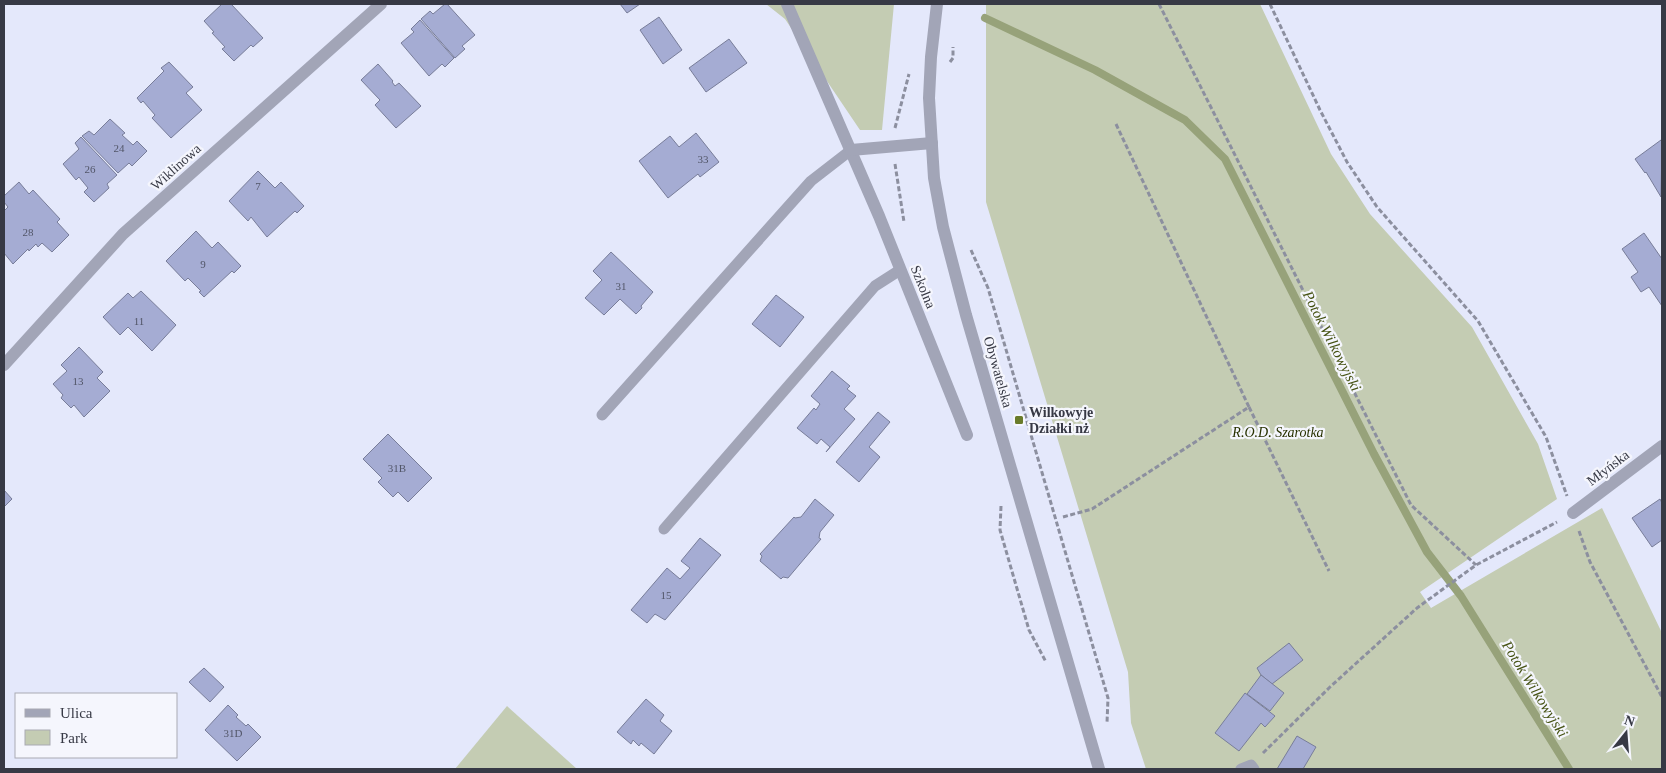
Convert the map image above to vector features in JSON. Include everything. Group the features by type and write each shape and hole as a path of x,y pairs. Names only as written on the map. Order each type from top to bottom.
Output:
{"street":[{"name":"Wiklinowa","path":"4,365 123,234 381,4"},
{"name":"Szkolna","path":"787,4 851,150 967,435"},
{"name":"Obywatelska","path":"937,4 929,98 934,178 943,227 966,315 1099,769"},
{"path":"851,150 932,143"},
{"name":"Młyńska","path":"1573,513 1662,446"}],"lane":[{"path":"602,415 810,181 851,150"},
{"path":"664,529 875,286 900,270"}],"path":[{"path":"1159,4 1411,505 1476,565"},
{"path":"1270,4 1347,162 1377,207 1478,321 1546,437 1590,562 1662,697"},
{"path":"947,66 953,58"},
{"path":"1116,124 1249,407 1329,571"},
{"path":"968,244 988,288 1108,698 1107,726"},
{"path":"1063,517 1092,509 1249,407"},
{"path":"1248,768 1330,688 1417,608 1476,565 1573,513"}],"green space":[{"path":"766,4 894,4 882,130 860,130 785,19"},
{"name":"R.O.D. Szarotka","path":"986,4 1260,4 1331,154 1370,214 1472,327 1538,444 1557,499 1420,592 1431,608 1602,508 1662,633 1662,769 1146,769 1131,723 1128,672 986,202"},
{"path":"507,706 577,769 455,769"}],"building":[{"path":"222,4 231,4 263,38 253,47 251,45 234,61 222,49 225,47 204,21"},
{"path":"445,4 475,35 462,46 465,49 455,58 421,19 430,11 433,14"},
{"path":"620,4 640,4 627,13"},
{"path":"659,17 682,50 663,64 640,30"},
{"path":"420,20 454,58 445,67 442,64 429,76 401,43 414,32 411,29"},
{"path":"729,39 747,63 706,92 689,68"},
{"path":"169,62 193,87 186,93 202,110 171,138 152,118 155,115 143,101 141,103 137,98 164,71 161,68"},
{"path":"378,64 395,86 399,83 421,106 396,128 375,105 380,100 361,80"},
{"path":"110,119 125,133 122,135 133,145 137,141 147,151 132,166 129,163 118,173 82,136 89,131 94,135"},
{"path":"696,133 719,162 700,177 698,174 668,198 639,161 670,136 679,147"},
{"path":"81,137 117,175 107,184 109,188 94,202 84,192 88,188 79,177 76,180 63,164 79,149 75,143"},
{"path":"1661,140 1661,197 1646,172 1635,159"},
{"path":"258,171 275,188 281,182 304,206 297,213 295,211 267,237 251,217 248,221 229,201"},
{"path":"19,182 29,194 33,190 60,219 57,222 69,235 52,252 42,243 38,247 36,244 13,264 4,253 4,211 8,207 4,202 4,196"},
{"path":"196,231 212,248 218,242 241,266 234,273 232,271 204,297 199,292 201,291 188,278 185,281 166,261"},
{"path":"1644,233 1662,259 1662,306 1649,287 1641,292 1631,277 1638,272 1622,249"},
{"path":"611,252 653,292 636,314 620,299 604,315 585,298 602,280 593,271"},
{"path":"141,291 176,325 152,351 128,327 120,335 103,317 128,293 133,298"},
{"path":"776,295 804,317 780,347 752,324"},
{"path":"79,347 103,372 97,378 110,391 84,417 74,405 71,408 61,398 63,395 53,384 67,371 61,365"},
{"path":"832,371 850,386 847,389 856,396 844,409 855,419 826,452 830,447 821,439 817,444 797,428 814,408 816,410 820,404 811,396"},
{"path":"878,412 890,422 869,447 880,457 859,482 836,462"},
{"path":"388,434 432,478 408,502 398,492 393,497 378,482 382,478 363,459"},
{"path":"4,490 12,499 4,507"},
{"path":"815,499 834,515 820,532 819,538 821,539 788,578 783,577 781,579 760,561 762,556 760,554 794,517 801,517"},
{"path":"1660,499 1662,503 1662,540 1652,547 1632,518"},
{"path":"700,538 721,555 665,620 655,614 647,623 631,610 667,568 680,579 690,568 681,561"},
{"path":"1289,643 1303,660 1272,684 1261,675 1257,668"},
{"path":"204,668 224,687 210,702 189,682"},
{"path":"1261,675 1284,693 1270,711 1247,694"},
{"path":"1245,693 1275,716 1265,727 1261,723 1239,751 1215,733"},
{"path":"646,699 664,715 660,721 672,731 654,754 641,743 639,746 633,740 631,744 617,732"},
{"path":"228,705 238,715 236,717 246,726 248,724 261,737 237,761 205,730"},
{"path":"1297,736 1316,747 1303,769 1277,769"}],"waterway":[{"name":"Potok Wilkowyjski","path":"985,18 1095,70 1185,120 1225,159 1374,454 1427,552 1461,596 1569,769"}],"place":[{"name":"Wilkowyje Działki nż","path":"1019,420"}]}
